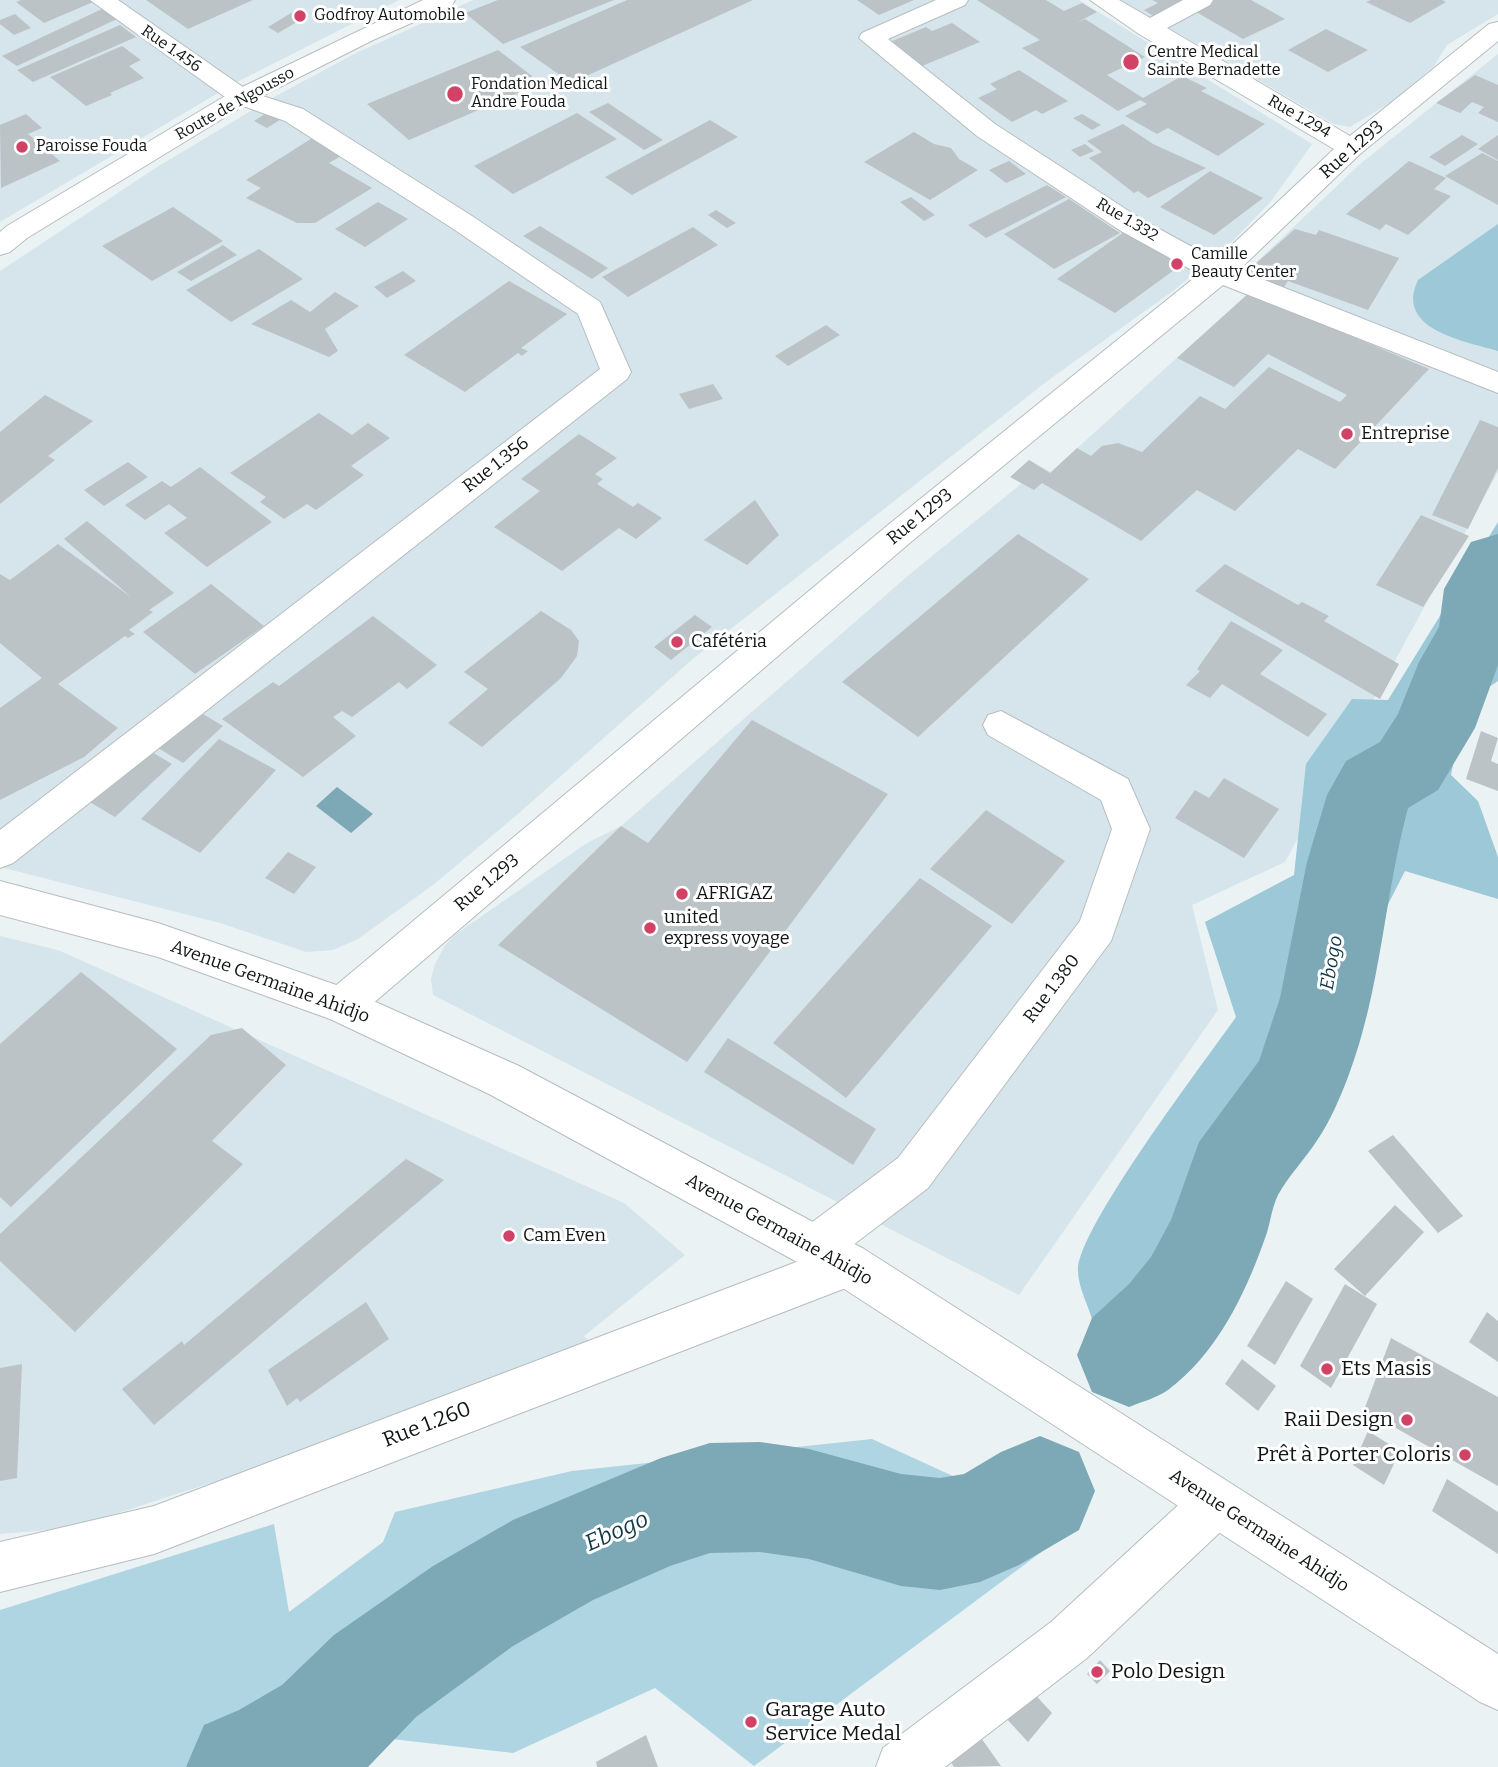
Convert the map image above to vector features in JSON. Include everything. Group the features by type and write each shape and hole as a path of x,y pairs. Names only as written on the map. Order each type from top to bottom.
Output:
{"street":[{"name":"Rue 1.456","path":"102,0 241,97"},
{"name":"Route de Ngousso","path":"0,246 17,232 241,97 364,35 443,0"},
{"name":"Rue 1.332","path":"956,0 871,38 986,130 1131,225 1219,273 1498,383"},
{"name":"Rue 1.294","path":"1102,0 1352,148"},
{"path":"1148,29 1201,0"},
{"name":"Rue 1.293","path":"342,1005 900,533 1219,273 1352,148 1498,29"},
{"name":"Rue 1.356","path":"0,852 616,372 590,310 462,222 294,115 241,97"},
{"name":"Rue 1.380","path":"832,1256 913,1173 1097,929 1131,829 1115,790 1001,725"},
{"name":"Avenue Germaine Ahidjo","path":"0,898 158,940 342,1005 504,1080 832,1256 1498,1684"},
{"name":"Rue 1.260","path":"0,1567 154,1530 832,1256"},
{"path":"902,1767 1069,1640 1216,1503"}],"shaded area":[{"path":"0,0 399,0 235,83 0,222"},
{"path":"473,0 1079,0 1312,144 1272,200 1233,241 1173,291 1050,379 695,657 518,814 433,885 358,939 333,950 306,952 220,923 0,867 0,271 157,167 276,96 354,54"},
{"path":"1121,0 1498,0 1498,14 1447,45 1434,66 1393,101 1350,127 1334,124"},
{"path":"1498,54 1498,472 1285,862 1192,905 1218,1010 1019,1295 433,995 431,979 435,964 445,945 456,934 587,843 621,826 910,574 1021,484 1029,460 1051,472 1246,295 1234,288 1245,273 1360,164"},
{"path":"1498,224 1498,351 1452,337 1424,322 1416,311 1413,297 1418,280"},
{"path":"1498,522 1498,681 1465,703 1451,775 1478,801 1498,857 1498,899 1405,871 1286,1105 1235,1261 1093,1322 1078,1277 1083,1250 1119,1184 1236,1017 1205,922 1294,875 1306,764 1352,699 1388,700"},
{"path":"337,787 373,814 351,833 316,806"},
{"path":"0,936 58,950 624,1203 685,1255 584,1336 591,1342 391,1431 229,1477 72,1528 0,1534"},
{"path":"872,1439 1071,1530 754,1766 655,1688 513,1753 392,1739 357,1767 0,1767 0,1610 274,1524 289,1612 383,1542 395,1512 572,1471"}],"building":[{"path":"146,0 253,0 188,29"},
{"path":"498,0 614,0 503,44 465,13"},
{"path":"627,0 753,0 571,83 520,47"},
{"path":"857,0 914,0 879,15"},
{"path":"977,0 1046,0 1064,11 1082,3 1097,12 1076,23 1085,19 1145,57 1107,75 1143,98 1182,76 1207,88 1201,91 1265,124 1218,156 1168,128 1157,134 1125,116 1147,104 1140,100 1118,111 1022,48 1040,40"},
{"path":"1152,0 1191,0 1155,17 1144,10 1158,3"},
{"path":"1209,0 1251,0 1285,19 1243,39 1191,9"},
{"path":"16,2 93,2 44,23"},
{"path":"1366,2 1446,2 1410,23"},
{"path":"102,9 117,19 17,66 2,56"},
{"path":"296,10 307,16 278,33 268,27"},
{"path":"15,14 31,28 14,35 0,24 0,20"},
{"path":"952,23 980,42 922,66 890,42 926,27 932,31"},
{"path":"120,25 136,37 33,82 17,70"},
{"path":"1326,29 1368,50 1328,72 1288,50"},
{"path":"122,46 141,60 129,66 144,78 110,93 112,95 86,106 50,77"},
{"name":"Fondation Medical Andre Fouda","path":"498,50 541,83 409,140 367,104"},
{"path":"1019,70 1068,101 1042,114 1036,110 1012,122 978,98 997,89 990,84"},
{"path":"1475,75 1498,85 1498,122 1478,113 1484,107 1472,102 1460,113 1436,103"},
{"path":"608,103 663,140 644,150 589,112"},
{"path":"268,112 281,119 267,128 254,121"},
{"path":"577,113 617,139 513,194 474,166"},
{"name":"Paroisse Fouda","path":"26,114 42,128 28,134 60,161 1,188 0,125"},
{"path":"1082,114 1101,125 1092,130 1073,118"},
{"path":"710,120 738,137 632,195 605,177"},
{"path":"1123,124 1153,144 1206,168 1148,198 1138,191 1134,193 1089,158 1102,152 1087,141"},
{"path":"914,132 934,144 951,148 959,159 978,170 930,200 864,162"},
{"path":"317,135 335,145 328,149 341,156 329,163 372,188 315,223 297,223 246,198 261,188 246,180"},
{"path":"1462,135 1478,144 1445,166 1429,157"},
{"path":"1498,135 1498,160 1478,149"},
{"path":"1085,144 1094,151 1080,157 1071,150"},
{"path":"1482,153 1498,161 1498,205 1445,176"},
{"path":"1009,161 1026,174 1006,183 989,170"},
{"path":"1409,161 1446,178 1434,189 1451,196 1408,235 1386,224 1380,230 1346,214"},
{"path":"1210,171 1263,198 1214,235 1160,207"},
{"path":"1047,185 1066,197 986,238 968,225"},
{"path":"911,197 935,215 924,221 900,202"},
{"path":"1069,199 1120,233 1054,269 1004,234"},
{"path":"378,202 408,219 365,247 335,229"},
{"path":"173,207 223,241 152,281 102,246"},
{"path":"716,210 736,223 727,228 708,215"},
{"path":"540,226 608,268 592,279 523,236"},
{"path":"693,227 718,245 628,297 602,277"},
{"path":"1130,228 1188,260 1115,313 1057,279"},
{"path":"1295,229 1316,235 1319,230 1399,258 1368,310 1288,281 1284,287 1245,273"},
{"path":"223,245 237,255 191,281 177,272"},
{"path":"259,249 303,279 231,322 186,290"},
{"path":"403,271 416,281 387,298 374,287"},
{"path":"509,281 567,314 521,348 528,351 522,356 518,353 465,392 404,355"},
{"path":"335,292 359,306 325,329 338,351 329,357 251,324 291,300 310,312"},
{"path":"1249,293 1429,369 1335,469 1298,449 1235,511 1197,490 1141,541 1042,483 1034,490 1010,477 1029,460 1050,473 1077,448 1091,456 1102,446 1118,443 1142,452 1200,396 1225,409 1269,367 1340,402 1347,395 1268,354 1234,387 1177,358"},
{"path":"826,325 840,335 788,366 775,356"},
{"path":"713,384 723,399 689,409 679,394"},
{"path":"45,395 93,421 48,456 55,460 0,504 0,432"},
{"path":"319,413 352,435 368,423 390,438 351,466 364,475 316,510 307,504 284,519 260,502 266,497 230,473"},
{"path":"1480,420 1498,427 1498,468 1468,529 1432,515"},
{"path":"579,434 617,458 595,474 603,479 597,484 633,507 638,503 662,518 636,539 619,528 562,571 494,527 540,491 521,479"},
{"path":"128,462 148,477 104,506 84,490"},
{"path":"200,467 272,522 207,567 164,533 187,518 169,504 145,520 125,505 162,481 171,487"},
{"path":"755,500 779,535 747,565 704,540"},
{"path":"1421,515 1469,536 1423,607 1376,585"},
{"path":"87,521 174,593 149,610 153,612 129,630 135,634 128,638 125,636 58,684 118,728 84,757 0,800 0,708 42,678 0,643 0,574 10,580 58,544 131,597 64,539"},
{"path":"1018,534 1089,579 918,737 842,682"},
{"path":"1225,564 1298,605 1302,602 1329,616 1324,621 1399,664 1380,699 1195,591"},
{"path":"211,584 264,626 195,674 143,632"},
{"path":"541,611 571,630 579,641 577,656 561,678 482,747 448,723 488,689 464,672"},
{"path":"695,615 712,627 671,660 654,647"},
{"path":"373,616 437,665 407,689 399,682 352,717 342,711 333,717 356,736 303,777 222,719 273,682 279,686"},
{"path":"1231,621 1283,650 1260,674 1327,714 1308,737 1222,684 1210,698 1186,685 1200,671 1197,669"},
{"path":"193,708 223,726 183,763 153,745"},
{"name":"AFRIGAZ","path":"752,720 888,794 687,1062 498,945 621,826 648,843"},
{"path":"1481,731 1498,738 1491,761 1498,764 1498,791 1466,779"},
{"path":"219,739 276,770 200,853 141,819"},
{"path":"145,748 172,764 115,817 88,801"},
{"path":"1224,778 1279,809 1244,858 1175,818 1195,790 1209,798"},
{"path":"986,810 1065,861 1012,924 930,869"},
{"path":"288,852 316,867 294,894 265,878"},
{"path":"920,878 992,926 846,1098 773,1043"},
{"path":"81,972 177,1049 11,1207 0,1197 0,1044"},
{"path":"242,1028 286,1065 212,1141 243,1164 75,1332 0,1261 0,1234 211,1035"},
{"path":"728,1038 876,1129 853,1165 704,1072"},
{"path":"1393,1135 1463,1216 1438,1233 1368,1151"},
{"path":"406,1159 444,1180 154,1425 122,1389 182,1341 184,1345"},
{"path":"1395,1205 1424,1232 1365,1296 1334,1269"},
{"path":"1286,1281 1313,1299 1275,1365 1247,1346"},
{"path":"1345,1284 1377,1304 1331,1388 1300,1366"},
{"path":"366,1302 389,1339 300,1402 297,1398 287,1406 268,1370"},
{"path":"1487,1312 1498,1321 1498,1362 1469,1342"},
{"path":"1391,1338 1498,1397 1498,1486 1364,1410"},
{"path":"1242,1359 1276,1386 1258,1411 1225,1384"},
{"path":"22,1364 17,1478 0,1481 0,1368"},
{"path":"1368,1431 1400,1451 1384,1485 1353,1465"},
{"path":"1447,1479 1498,1512 1498,1554 1432,1511"},
{"path":"1100,1660 1110,1671 1097,1684 1087,1674"},
{"path":"1029,1688 1052,1713 1028,1742 1004,1716"},
{"path":"646,1735 658,1767 597,1767 596,1762"},
{"path":"979,1735 1001,1766 954,1767 951,1762"}],"waterway":[{"name":"Ebogo","path":"1129,1355 1166,1321 1187,1293 1215,1239 1234,1175 1286,1105 1301,1076 1326,998 1350,862 1369,795 1376,785 1409,766 1434,728 1459,662 1478,631 1482,589 1498,562"},
{"name":"Ebogo","path":"246,1767 281,1752 324,1727 375,1676 473,1606 553,1560 661,1513 710,1498 760,1497 809,1504 901,1530 940,1534 980,1526 1040,1491"}],"place":[{"name":"Godfroy Automobile","path":"300,16"},
{"name":"Centre Medical Sainte Bernadette","path":"1131,62"},
{"name":"Fondation Medical Andre Fouda","path":"455,94"},
{"name":"Paroisse Fouda","path":"22,147"},
{"name":"Camille Beauty Center","path":"1177,264"},
{"name":"Entreprise","path":"1347,434"},
{"name":"Cafétéria","path":"677,642"},
{"name":"AFRIGAZ","path":"682,894"},
{"name":"united express voyage","path":"650,928"},
{"name":"Cam Even","path":"509,1236"},
{"name":"Ets Masis","path":"1327,1369"},
{"name":"Raii Design","path":"1407,1420"},
{"name":"Prêt à Porter Coloris","path":"1465,1455"},
{"name":"Polo Design","path":"1097,1672"},
{"name":"Garage Auto Service Medal","path":"751,1722"}]}
